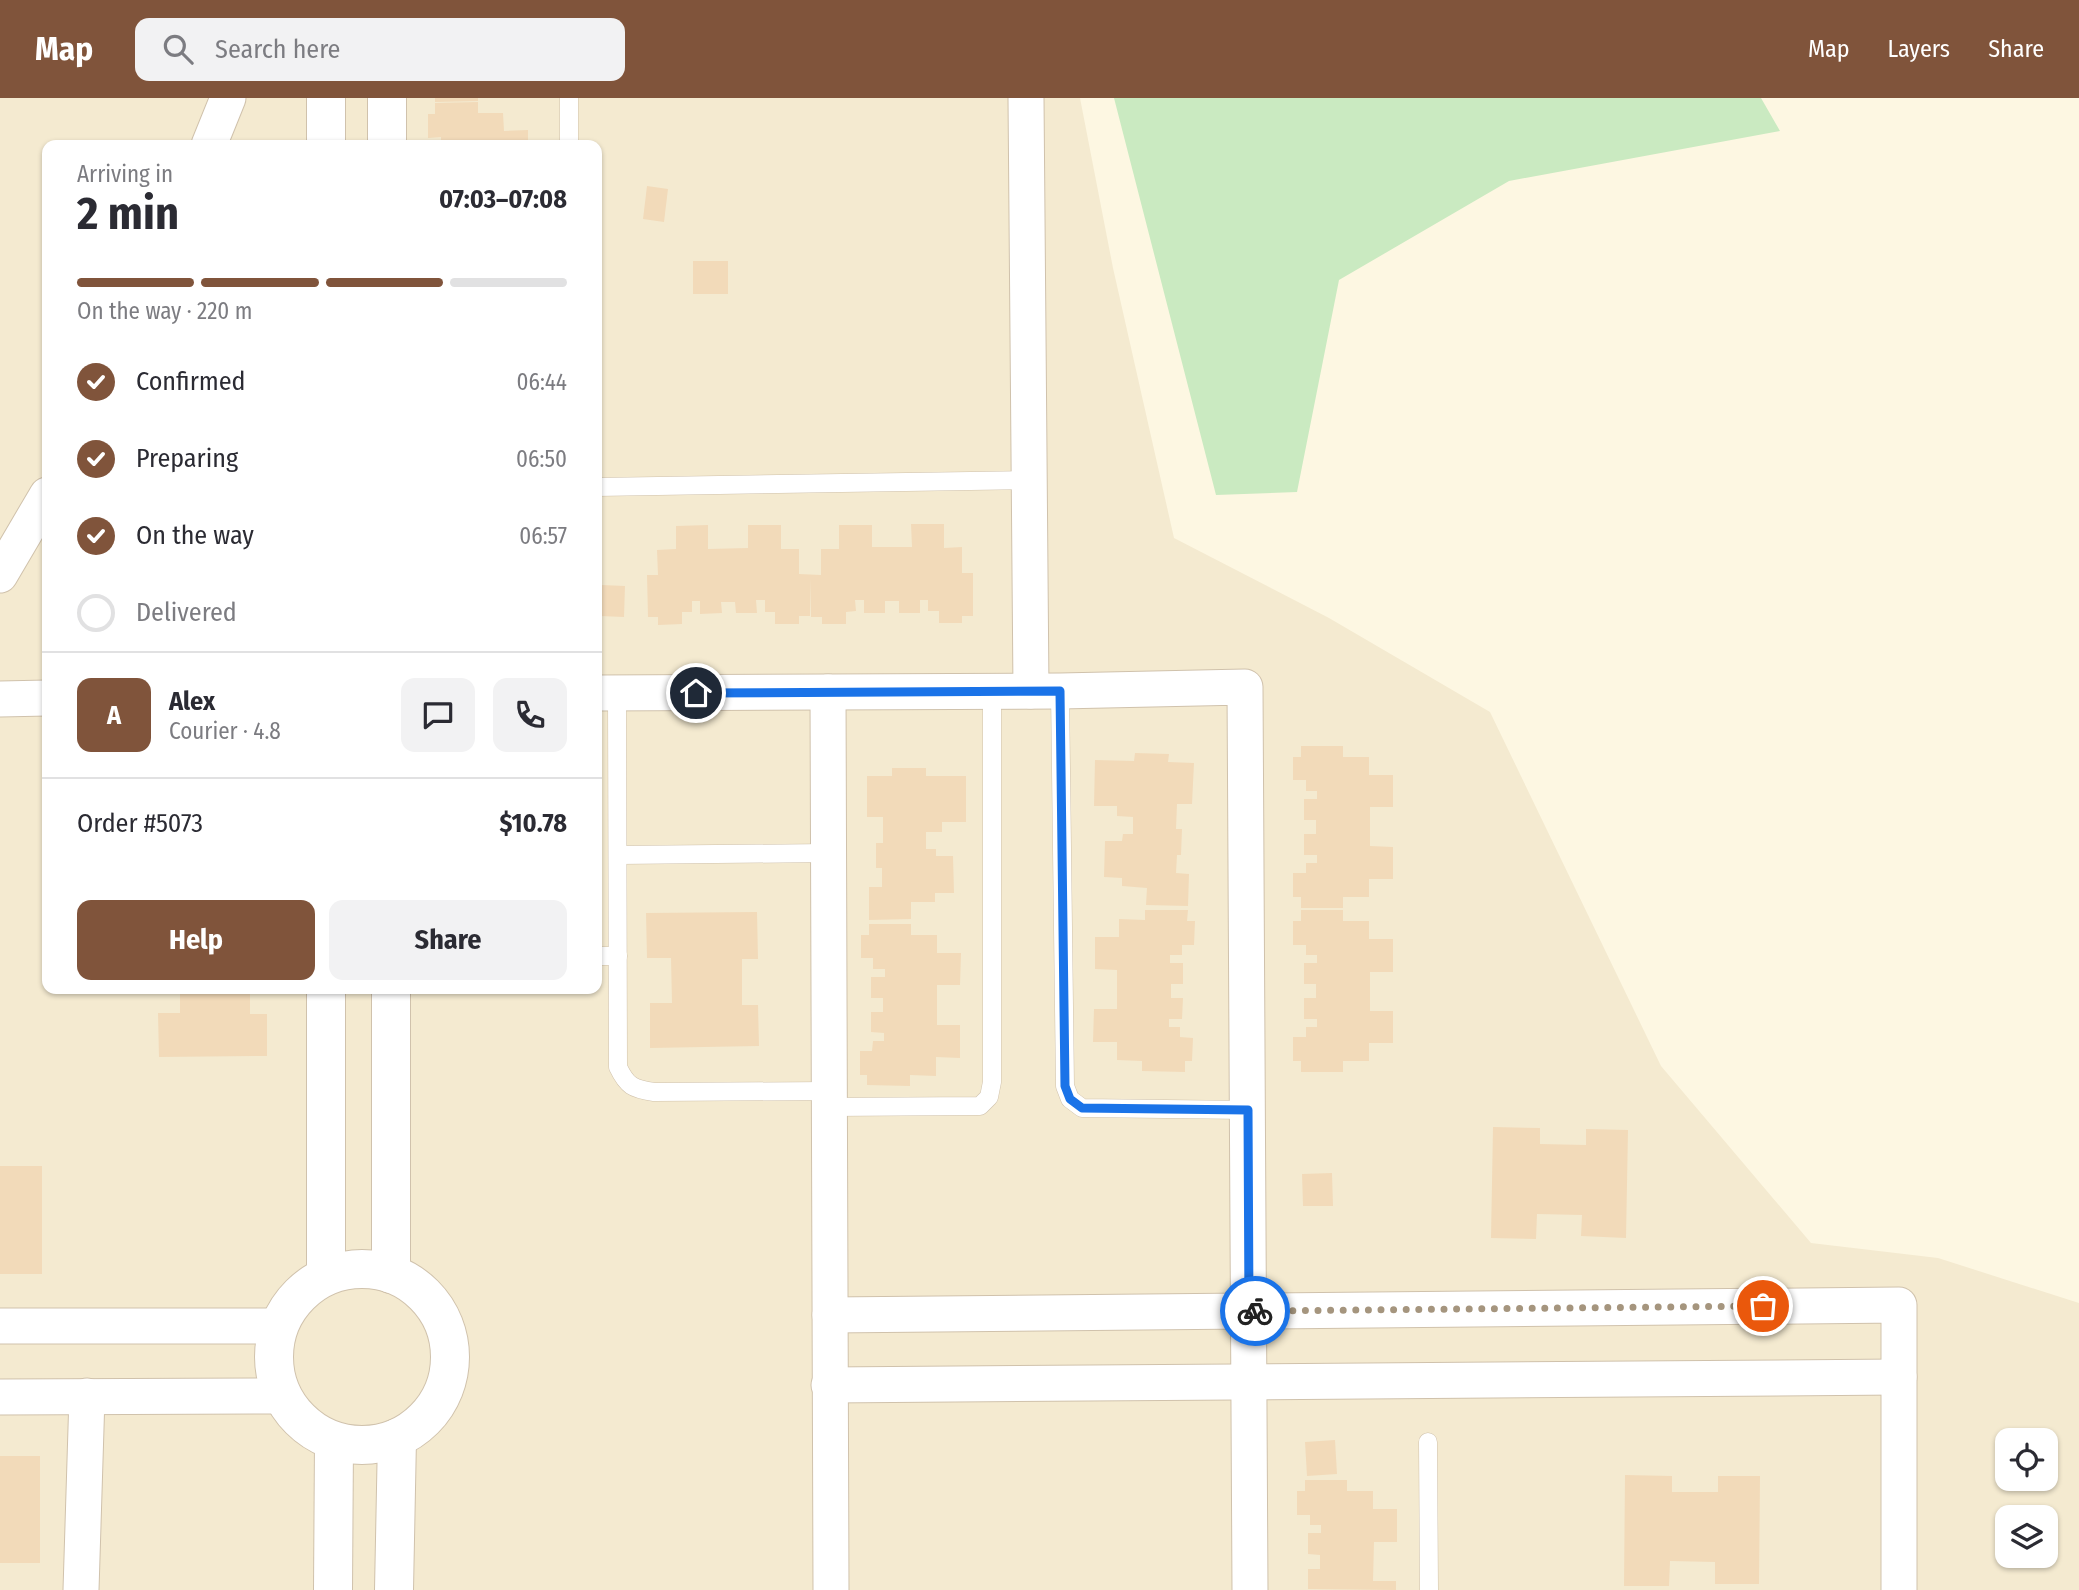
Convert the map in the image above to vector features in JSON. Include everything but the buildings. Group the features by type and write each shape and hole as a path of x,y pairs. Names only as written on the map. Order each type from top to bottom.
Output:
{"street":[{"path":"211,140 228,98"},
{"path":"326,98 326,140"},
{"path":"387,98 387,140"},
{"path":"1026,98 1029,480 1045,691"},
{"path":"0,575 42,504"},
{"path":"607,693 1045,691 1245,687 1250,1590"},
{"path":"828,692 829,1385 834,1590"},
{"path":"0,699 42,698"},
{"path":"326,994 326,1276"},
{"path":"391,994 391,1274"},
{"path":"346,1269 378,1269 391,1274 407,1280 430,1300 445,1326 451,1357 447,1384 434,1409 414,1429 389,1442 361,1446 334,1442 309,1428 289,1409 276,1384 273,1356 278,1326 294,1299 317,1280 346,1269"},
{"path":"830,1315 1899,1305 1899,1590"},
{"path":"0,1326 278,1326"},
{"path":"829,1385 1899,1377"},
{"path":"81,1590 87,1396"},
{"path":"0,1397 283,1396"},
{"path":"394,1590 397,1437"},
{"path":"333,1590 334,1442"}],"lane":[{"path":"569,98 569,140"},
{"path":"602,487 1029,480"},
{"path":"607,693 618,855 618,1067 625,1082 639,1090 654,1092 980,1106 989,1097 992,1082 992,691"},
{"path":"1045,691 1065,1086 1070,1099 1082,1108 1248,1110"},
{"path":"618,855 828,853"},
{"path":"602,956 618,956"},
{"path":"1429,1442 1429,1590"}],"shaded area":[{"path":"0,98 1080,98 1113,268 1174,538 1329,618 1490,712 1661,1066 1811,1243 1938,1258 2079,1303 2079,1590 0,1590"}],"green space":[{"path":"1114,98 1761,98 1780,131 1509,181 1339,280 1297,492 1216,495"}],"way so far":[{"path":"1255,1311 1763,1306"}],"route":[{"path":"696,693 1060,691 1065,1086 1070,1099 1082,1108 1248,1110 1249,1311 1255,1311"}]}
